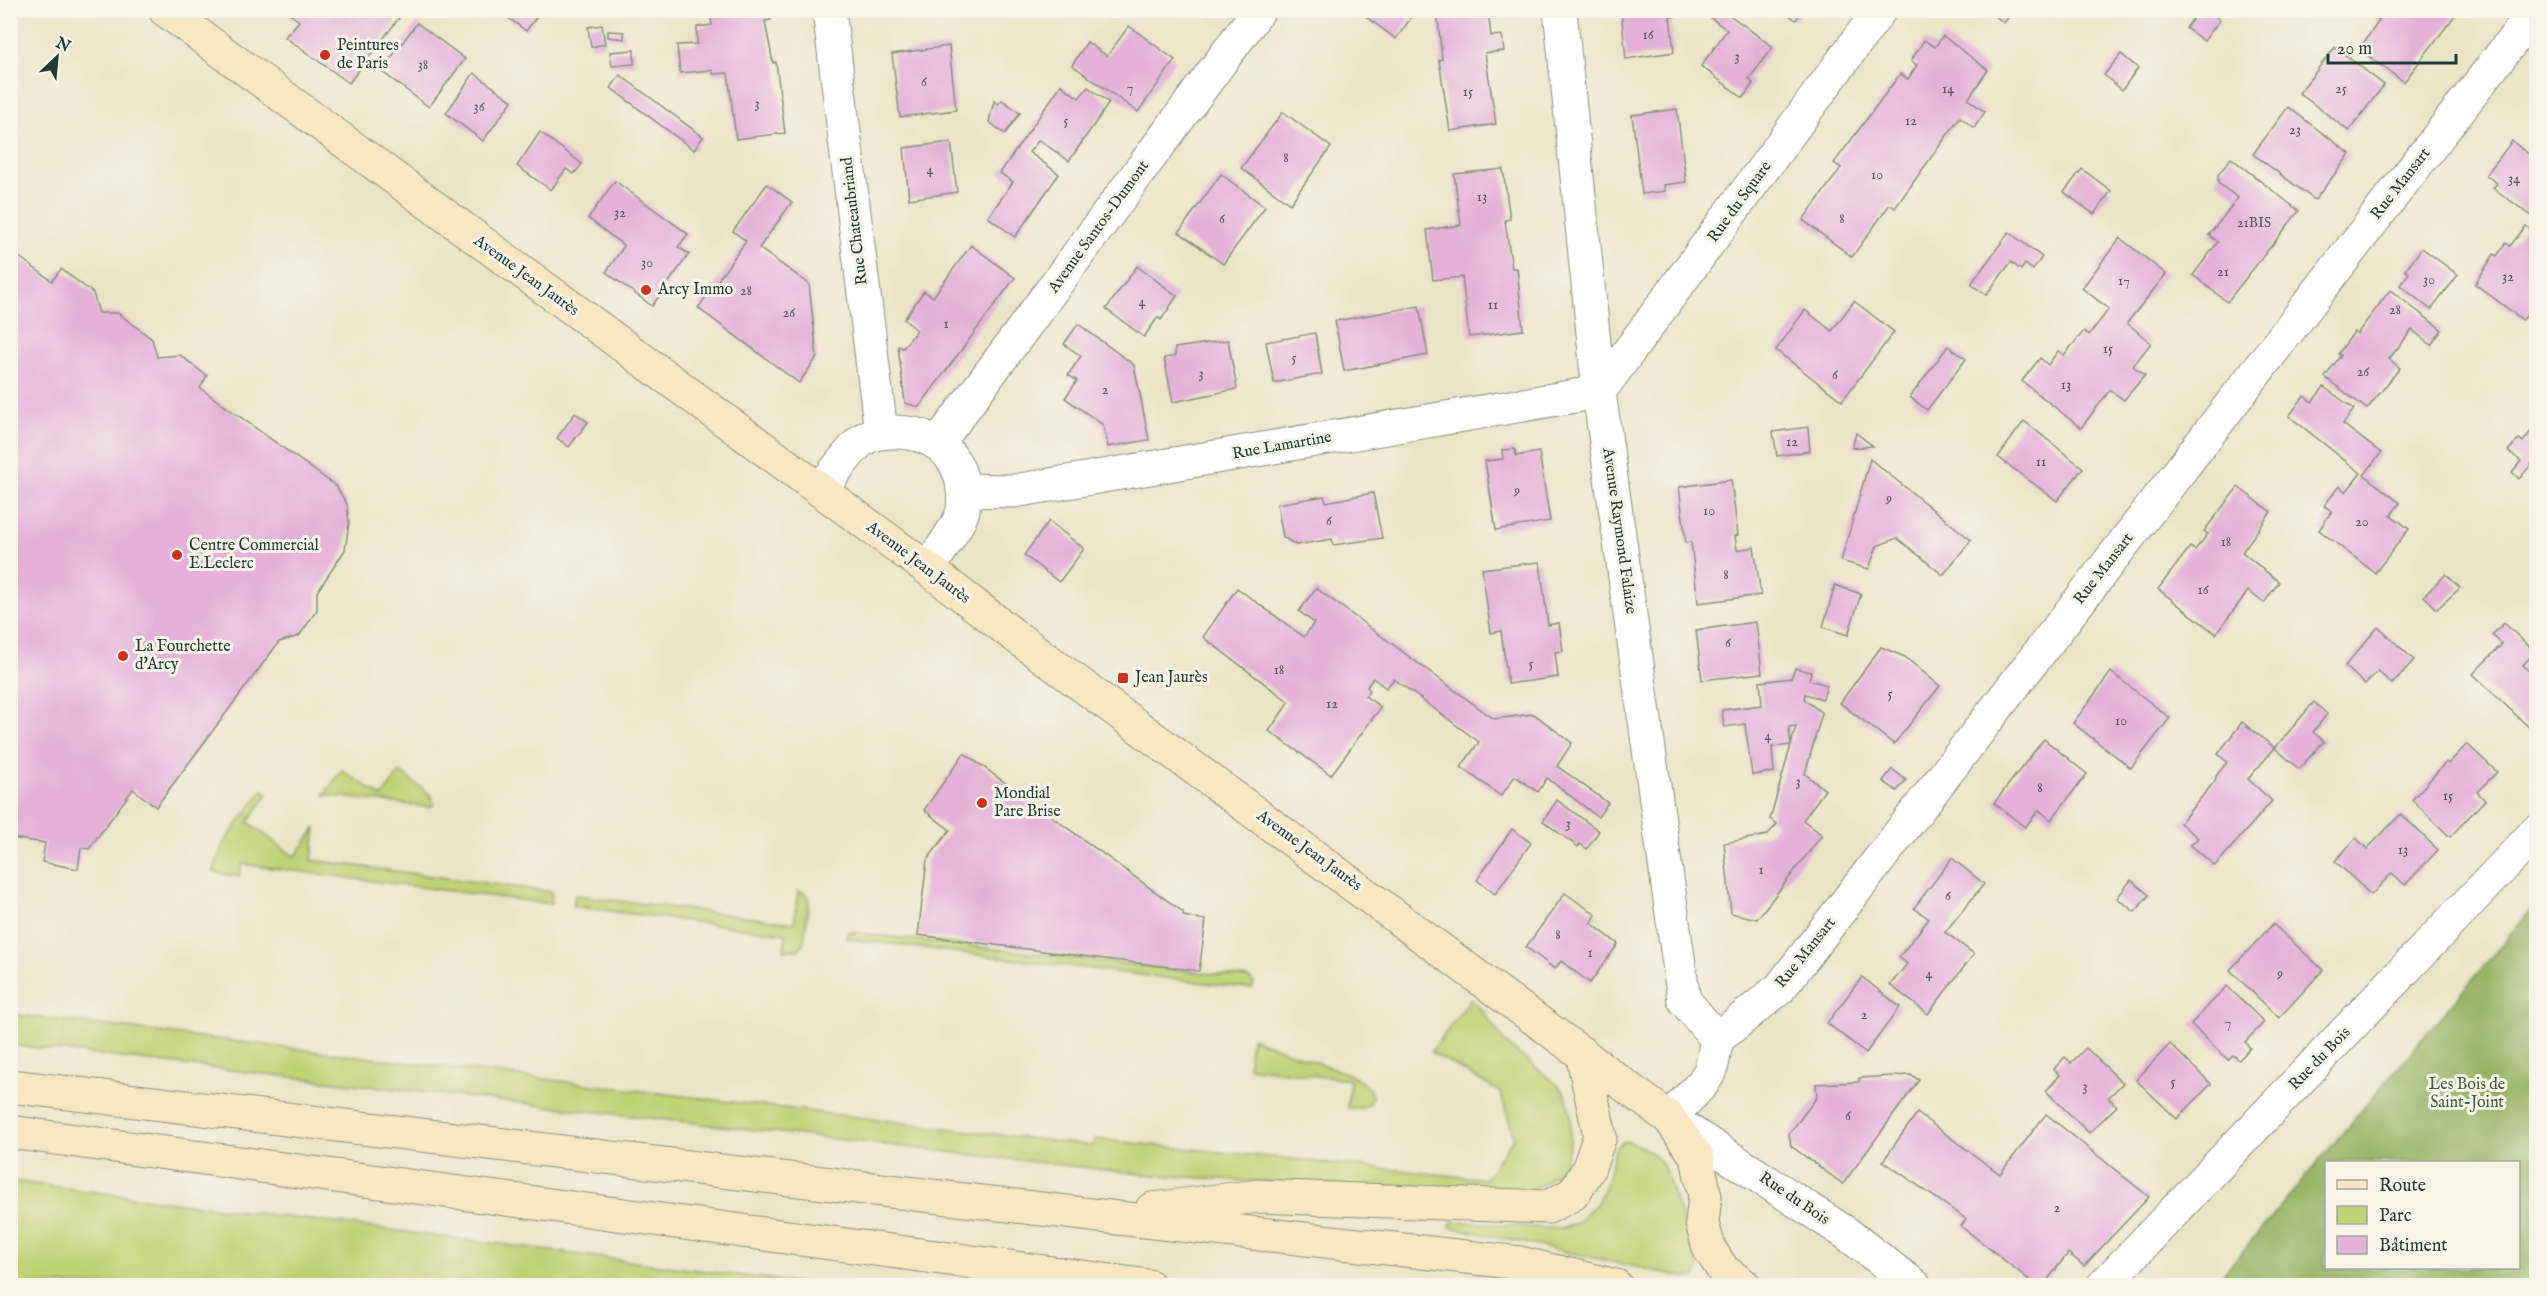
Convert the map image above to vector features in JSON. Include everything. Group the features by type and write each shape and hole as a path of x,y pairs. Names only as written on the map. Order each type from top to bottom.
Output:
{"main road":[{"name":"Avenue Jean Jaurès","path":"165,10 928,569 1024,643 1669,1118 1697,1157 1705,1196 1702,1223 1709,1248 1723,1270 1745,1286"},
{"path":"1100,1216 1258,1196 1548,1207 1573,1194 1588,1170 1600,1136 1582,1053"},
{"path":"10,1086 1100,1216 1520,1263 1616,1286"},
{"path":"10,1132 1149,1286"}],"street":[{"name":"Rue Chateaubriand","path":"829,10 880,432"},
{"name":"Avenue Santos-Dumont","path":"939,442 1259,10"},
{"name":"Avenue Raymond Falaize","path":"1560,10 1599,392 1684,1000 1717,1039"},
{"name":"Rue du Square","path":"1599,392 1880,10"},
{"name":"Rue Mansart","path":"1717,1039 1780,988 2536,10"},
{"name":"Rue Lamartine","path":"963,490 1014,491 1599,392"},
{"path":"820,490 861,441 880,432 907,432 939,442 958,467 963,490 963,513 928,569"},
{"name":"Rue du Bois","path":"2103,1286 2536,832"},
{"path":"1669,1118 1702,1084 1711,1070 1717,1039"},
{"name":"Rue du Bois","path":"1669,1118 1846,1233 1915,1286"}],"green space":[{"path":"342,770 382,797 400,772 432,796 433,805 429,807 324,795"},
{"path":"263,790 268,794 248,822 295,857 316,828 312,860 552,892 551,904 242,864 239,877 213,872 224,842"},
{"path":"798,891 805,893 809,900 804,941 797,950 784,950 786,934 573,906 575,895 794,923"},
{"name":"Les Bois de Saint-Joint","path":"2536,904 2536,1285 2214,1285"},
{"path":"849,932 1248,978 1254,983 1252,988 1246,988 850,939 847,938"},
{"path":"1471,999 1482,1010 1505,1043 1557,1084 1566,1095 1571,1117 1570,1142 1565,1161 1558,1172 1544,1183 1524,1192 1453,1194 1141,1174 11,1045 11,1014 1093,1146 1094,1139 1485,1179 1514,1137 1500,1092 1431,1052"},
{"path":"1251,1038 1356,1077 1370,1090 1372,1097 1370,1104 1363,1108 1347,1108 1350,1080 1248,1067"},
{"path":"1626,1141 1648,1150 1664,1167 1699,1268 1696,1277 1688,1278 1450,1227 1452,1221 1561,1229 1577,1223 1597,1203 1607,1181 1615,1149 1620,1143"},
{"path":"11,1181 814,1285 11,1285"}],"building":[{"path":"285,10 390,10 399,18 349,83 285,37 299,21"},
{"path":"498,10 532,10 538,15 526,31"},
{"path":"710,10 770,10 771,20 765,21 773,63 776,62 785,133 736,139 728,73 713,74 712,70 680,73 677,45 697,44 697,27 712,25"},
{"path":"882,10 900,10 900,12 883,14"},
{"path":"1357,10 1405,10 1403,13 1411,18 1396,39"},
{"path":"1437,10 1488,10 1491,36 1502,35 1504,51 1485,53 1496,124 1450,131 1439,60 1442,59"},
{"path":"1621,10 1723,10 1773,47 1749,79 1753,83 1743,98 1701,66 1727,30 1703,12 1670,17 1674,52 1626,59"},
{"path":"1782,10 1803,10 1796,20"},
{"path":"1988,10 2014,10 2004,23"},
{"path":"2022,10 2034,10 2029,16"},
{"path":"2199,10 2207,10 2220,20 2204,41 2186,28"},
{"path":"2365,10 2459,10 2404,82 2359,49 2379,21"},
{"path":"417,23 465,59 429,107 381,71"},
{"path":"602,25 605,44 591,47 588,27"},
{"path":"1129,26 1175,60 1138,112 1072,65 1087,42 1107,56"},
{"path":"608,31 624,32 624,39 608,37"},
{"path":"1943,36 1988,70 1968,99 1985,112 1974,128 1960,117 1895,208 1890,204 1852,257 1803,220 1841,168 1834,163 1900,74 1908,79 1917,65 1911,61 1924,40 1935,47"},
{"path":"949,46 956,110 900,117 892,54"},
{"path":"2335,47 2384,85 2349,131 2299,93"},
{"path":"634,50 634,64 612,66 610,52"},
{"path":"2121,54 2138,68 2122,90 2104,75"},
{"path":"474,73 512,101 483,141 446,113"},
{"path":"620,75 703,137 694,150 611,88"},
{"path":"1061,85 1079,98 1088,87 1109,103 1069,161 1039,140 1029,152 1059,174 1015,237 988,217 1013,182 1000,173"},
{"path":"1002,100 1020,113 1005,134 989,122 994,101 998,104"},
{"path":"2288,107 2350,154 2315,200 2253,154"},
{"path":"1677,109 1686,182 1664,185 1665,191 1642,194 1632,115"},
{"path":"1283,112 1331,147 1290,204 1241,168"},
{"path":"540,132 582,164 574,174 566,169 551,190 517,166"},
{"path":"2512,141 2536,160 2536,219 2493,188 2497,183 2486,175"},
{"path":"951,142 957,192 909,199 904,148"},
{"path":"2231,158 2299,211 2227,302 2193,275 2218,242 2209,235 2238,198 2218,183 2218,175"},
{"path":"1503,169 1510,219 1505,220 1512,268 1517,268 1523,330 1469,337 1462,277 1433,280 1427,230 1461,225 1454,174"},
{"path":"2082,169 2111,191 2094,214 2064,192"},
{"path":"1221,174 1265,207 1223,264 1179,232"},
{"path":"615,181 688,234 678,247 689,254 652,306 606,272 624,246 588,218"},
{"path":"767,184 792,202 759,248 809,284 817,357 799,383 698,308 746,241 733,231"},
{"path":"2526,226 2536,234 2536,302 2523,320 2475,284 2494,254 2497,256 2506,243 2510,246"},
{"path":"2009,232 2042,257 2033,270 2025,264 2021,270 2011,262 1986,295 1971,284"},
{"path":"2120,238 2166,274 2127,323 2151,343 2133,366 2145,375 2124,400 2110,390 2081,428 2022,381 2040,358 2048,365 2058,351 2064,355 2084,331 2089,335 2109,309 2082,288"},
{"path":"971,245 1015,278 919,407 905,403 898,346 903,348 917,330 904,319 924,291 933,297"},
{"path":"2422,248 2458,275 2431,310 2400,285 2409,273 2405,270"},
{"name":"Centre Commercial E.Leclerc","path":"10,250 52,281 61,269 93,293 99,313 118,313 152,339 157,357 180,355 207,376 200,388 336,486 347,504 349,523 345,550 317,592 317,610 299,636 279,642 156,807 133,789 89,849 81,848 78,869 42,862 45,843 10,838"},
{"path":"1137,266 1177,296 1161,320 1158,317 1144,337 1106,309"},
{"path":"2390,290 2442,330 2431,345 2412,330 2389,359 2400,368 2367,409 2325,377 2354,332 2357,334"},
{"path":"1854,301 1894,332 1842,401 1776,350 1805,310 1832,331"},
{"path":"1419,306 1428,355 1344,371 1335,321"},
{"path":"1078,324 1134,365 1149,440 1108,447 1103,425 1065,398 1077,381 1068,375 1081,356 1064,344"},
{"path":"1315,333 1322,374 1274,383 1266,342"},
{"path":"1228,340 1237,389 1173,402 1164,358 1175,356 1175,348"},
{"path":"1948,346 1966,359 1927,410 1910,397"},
{"path":"2324,387 2354,409 2343,424 2381,453 2364,475 2400,503 2391,515 2409,529 2375,573 2319,530 2332,511 2324,506 2339,486 2346,492 2361,473 2289,416 2304,396 2312,402"},
{"path":"575,413 588,422 569,447 557,438"},
{"path":"2024,421 2083,468 2057,501 1998,457"},
{"path":"2536,424 2536,459 2519,479 2512,472 2521,461 2508,451 2519,439 2523,442"},
{"path":"1808,427 1810,451 1777,456 1773,432"},
{"path":"1856,433 1873,446 1852,448"},
{"path":"1515,449 1516,456 1539,452 1550,521 1496,530 1485,461 1503,459 1502,450"},
{"path":"1870,459 1971,540 1943,575 1897,538 1877,546 1869,569 1841,561"},
{"path":"1731,480 1738,535 1735,536 1737,550 1754,547 1761,595 1698,603 1691,542 1686,543 1679,487"},
{"path":"2238,487 2271,512 2242,552 2279,582 2264,603 2248,591 2216,634 2158,589 2190,547 2195,550 2208,534 2204,531"},
{"path":"1373,493 1382,538 1333,545 1332,539 1296,545 1283,537 1277,504 1324,496 1326,502"},
{"path":"1049,521 1084,549 1059,582 1024,555"},
{"path":"1540,562 1548,625 1559,623 1563,651 1555,652 1558,677 1508,684 1501,631 1491,633 1482,569"},
{"path":"2446,574 2460,588 2437,609 2424,596"},
{"path":"1835,585 1861,594 1848,635 1823,627"},
{"path":"1237,588 1304,637 1314,623 1299,611 1316,588 1494,719 1534,714 1572,743 1557,766 1608,803 1598,817 1547,778 1538,792 1515,776 1501,796 1461,767 1479,742 1394,679 1386,688 1373,678 1367,687 1370,690 1365,696 1381,707 1331,775 1269,731 1289,702 1203,637"},
{"path":"1756,622 1762,673 1702,680 1696,630"},
{"path":"2504,623 2535,652 2523,665 2536,678 2536,734 2473,674 2502,644 2492,635"},
{"path":"2378,627 2414,660 2392,684 2378,671 2365,684 2345,666"},
{"path":"1881,647 1905,657 1940,686 1894,744 1840,703"},
{"path":"1795,668 1811,672 1809,680 1827,685 1823,699 1805,694 1804,699 1822,713 1805,774 1825,790 1803,820 1822,835 1757,919 1731,913 1724,843 1767,835 1777,824 1770,819 1791,745 1772,747 1774,772 1752,775 1745,724 1724,727 1722,710 1762,705 1760,682 1791,678","holes":["1796,726 1791,745 1789,727"]},
{"path":"2111,672 2170,718 2131,768 2073,723"},
{"path":"2314,702 2327,714 2313,732 2324,741 2299,769 2275,748"},
{"path":"2242,722 2275,748 2248,779 2272,801 2215,866 2191,845 2198,838 2180,823 2215,781 2216,776 2227,762 2218,754"},
{"path":"2044,739 2087,774 2051,820 2039,810 2025,827 1994,803"},
{"path":"2467,744 2497,772 2477,792 2485,800 2450,837 2412,800 2446,762 2448,764"},
{"path":"964,753 1183,912 1183,916 1206,920 1199,971 918,935 927,860 950,830 924,810"},
{"path":"1892,769 1906,780 1897,791 1883,781"},
{"path":"1557,800 1599,831 1587,849 1580,844 1578,847 1543,821"},
{"path":"2401,814 2438,850 2405,885 2392,873 2371,895 2335,861 2356,838 2367,849"},
{"path":"1512,829 1531,843 1495,894 1477,880"},
{"path":"1952,858 1984,884 1945,932 1974,954 1928,1014 1890,985 1907,964 1899,957 1929,919 1914,908"},
{"path":"2131,880 2149,895 2135,912 2117,898"},
{"path":"1565,893 1596,915 1591,923 1618,944 1590,983 1561,961 1555,969 1526,947"},
{"path":"2273,924 2323,970 2279,1018 2230,970"},
{"path":"1862,977 1900,1007 1866,1053 1827,1023"},
{"path":"2227,986 2264,1022 2245,1042 2250,1048 2239,1060 2233,1055 2228,1060 2191,1024"},
{"path":"2170,1044 2211,1084 2177,1119 2136,1080"},
{"path":"2086,1048 2123,1083 2108,1098 2117,1106 2089,1133 2046,1091 2060,1075 2054,1069 2065,1057 2071,1063"},
{"path":"1911,1075 1919,1080 1843,1184 1791,1146 1789,1134 1817,1097 1816,1084 1859,1082 1859,1078"},
{"path":"1917,1113 2000,1174 2046,1114 2149,1197 2084,1266 2068,1253 2043,1286 2037,1286 1961,1226 1966,1219 1883,1161"}],"place":[{"name":"Peintures de Paris","path":"325,55"},
{"name":"Arcy Immo","path":"646,290"},
{"name":"Centre Commercial E.Leclerc","path":"177,555"},
{"name":"La Fourchette d'Arcy","path":"123,656"},
{"name":"Jean Jaurès","path":"1123,678"},
{"name":"Mondial Pare Brise","path":"982,803"}]}
